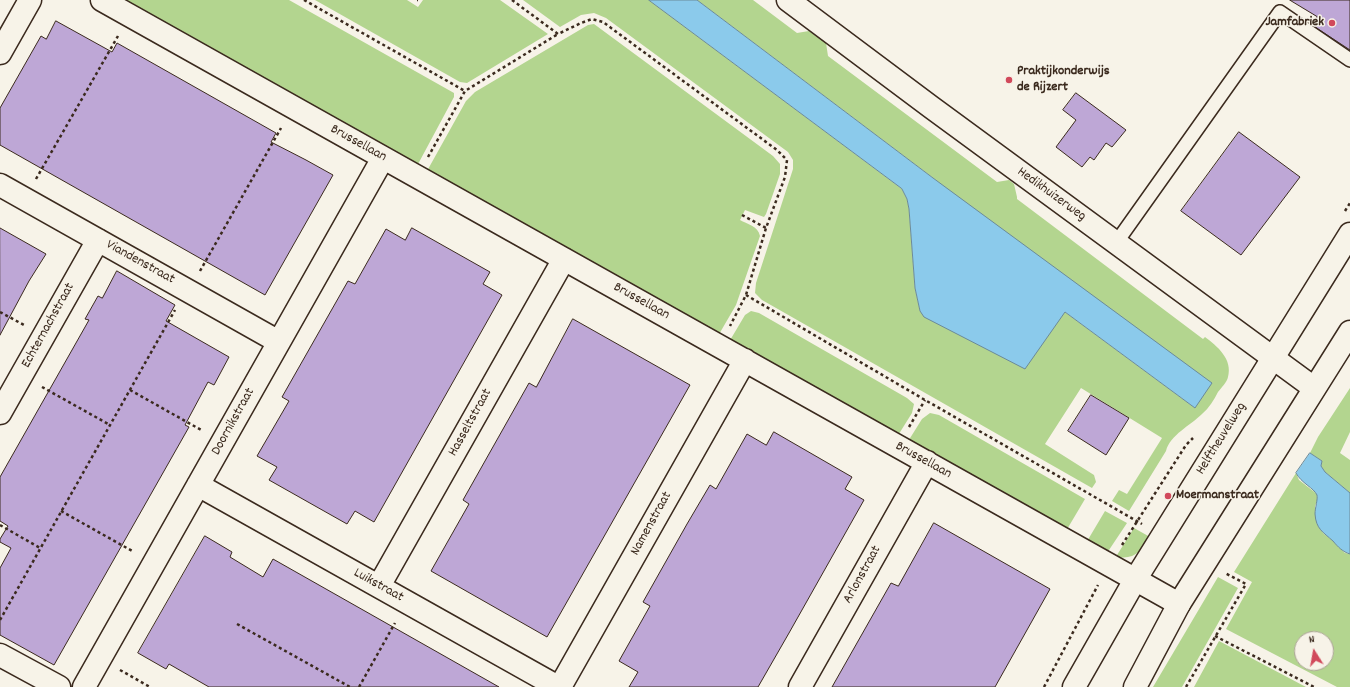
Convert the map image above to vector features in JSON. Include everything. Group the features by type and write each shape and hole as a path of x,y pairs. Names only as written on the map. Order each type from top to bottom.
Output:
{"street":[{"path":"0,53 30,0"},
{"name":"Brussellaan","path":"102,0 1180,604"},
{"name":"Hedikhuizerweg","path":"788,0 931,107 1314,388"},
{"name":"Doornikstraat","path":"84,687 383,158"},
{"name":"Viandenstraat","path":"0,185 279,342"},
{"name":"Helftheuvelweg","path":"1074,687 1135,580 1350,234"},
{"name":"Echternachstraat","path":"0,413 98,240"},
{"name":"Hasseltstraat","path":"379,586 564,259"},
{"path":"1135,687 1180,604 1206,560 1350,332"},
{"name":"Namenstraat","path":"559,687 745,360"},
{"name":"Arlonstraat","path":"800,687 927,462"},
{"name":"Luikstraat","path":"198,485 559,687"},
{"path":"0,656 58,687"}],"lane":[{"path":"1116,243 1280,12 1350,60"}],"path":[{"path":"304,0 465,91"},
{"path":"512,0 558,34"},
{"path":"25,199 130,15"},
{"path":"418,177 465,91 558,34 592,19 603,22 777,150 787,160 785,177 766,228 746,295 720,347"},
{"path":"0,620 293,107"},
{"path":"742,215 766,228"},
{"path":"746,295 1162,536"},
{"path":"21,375 110,425"},
{"path":"130,390 222,442"},
{"path":"897,446 925,400"},
{"path":"61,511 154,563"},
{"path":"0,525 40,548"},
{"path":"1186,687 1246,584 1218,569 1206,560"},
{"path":"359,687 407,602"},
{"path":"237,624 350,687"},
{"path":"1215,636 1314,687"},
{"path":"100,659 150,687"}],"green space":[{"path":"125,0 289,0 454,93 454,97 417,166"},
{"path":"315,0 407,0 418,7 423,0 500,0 548,34 467,83 460,82"},
{"path":"523,0 649,0 902,189 907,199 909,209 915,288 920,311 1065,312 1195,408 933,178 697,0 753,0 797,33 809,31 826,43 828,56 997,182 1009,180 1014,184 1017,199 1203,339 1205,337 1210,341 1223,354 1228,364 1229,370 1226,381 1207,409 1176,435 1168,445 1166,451 1129,511 1112,501 1119,490 1127,494 1162,438 1081,388 1045,444 1094,475 1096,482 1092,488 762,300 755,293 756,283 793,169 793,160 788,152 606,18 594,13 581,15 560,27"},
{"path":"594,24 773,156 780,164 780,174 764,217 745,210 740,220 755,228 760,236 736,305 718,336 427,171 466,101 475,92 588,25"},
{"path":"751,311 759,313 907,398 914,404 912,413 897,437 729,342 745,315"},
{"path":"1350,388 1350,432 1340,453 1350,460 1350,493 1325,472 1321,466 1322,461 1310,453 1318,437"},
{"path":"930,413 939,415 1085,499 1066,531 907,443 922,419"},
{"path":"1296,473 1299,480 1317,494 1318,499 1315,506 1317,524 1324,534 1345,553 1350,554 1350,687 1337,687 1306,671 1334,671 1334,631 1294,631 1294,665 1226,629 1252,582 1234,572"},
{"path":"1105,511 1127,523 1106,553 1086,543"},
{"path":"1134,528 1150,537 1141,550 1137,553 1129,557 1118,557 1117,555"},
{"path":"1218,577 1238,588 1182,687 1153,687"},
{"path":"1219,641 1306,687 1194,687"}],"water":[{"path":"649,0 697,0 933,178 1212,383 1195,408 1065,312 1025,369 924,317 920,311 915,288 909,209 907,199 902,189"},
{"path":"1310,453 1322,461 1321,466 1325,472 1350,493 1350,554 1341,549 1318,527 1315,514 1317,495 1298,477 1296,473"}],"building":[{"name":"Jamfabriek","path":"1290,0 1350,0 1350,50 1312,25 1317,17"},
{"path":"56,21 112,52 117,43 276,133 271,142 333,175 265,295 0,145 0,108 41,36 46,39"},
{"path":"1076,93 1126,130 1112,147 1106,143 1094,160 1090,157 1082,167 1056,147 1076,120 1063,110"},
{"path":"1239,132 1300,177 1241,255 1181,211"},
{"path":"0,228 46,254 29,281 0,335"},
{"path":"412,228 490,272 483,284 502,295 374,522 355,511 347,524 269,480 277,467 257,456 289,401 282,397 348,281 355,284 386,229 405,240"},
{"path":"117,271 175,305 166,321 229,357 214,385 208,382 185,425 189,427 54,665 0,635 0,568 11,548 0,542 0,539 8,526 0,521 0,477 89,320 85,319 98,296 102,298"},
{"path":"573,319 690,385 547,637 431,571 469,504 463,500 529,383 536,387"},
{"path":"1091,395 1129,418 1106,455 1068,431"},
{"path":"774,432 852,477 845,489 864,500 789,633 758,687 629,687 638,672 619,661 650,606 643,602 687,524 710,485 716,489 747,434 766,445"},
{"path":"934,523 1050,589 995,687 832,687 891,583 898,586"},
{"path":"205,536 232,552 230,557 263,577 273,559 499,687 209,687 169,664 166,669 138,653"}],"place":[{"name":"Jamfabriek","path":"1332,23"},
{"name":"Praktijkonderwijs de Rijzert","path":"1009,80"},
{"name":"Moermanstraat","path":"1168,496"}]}
